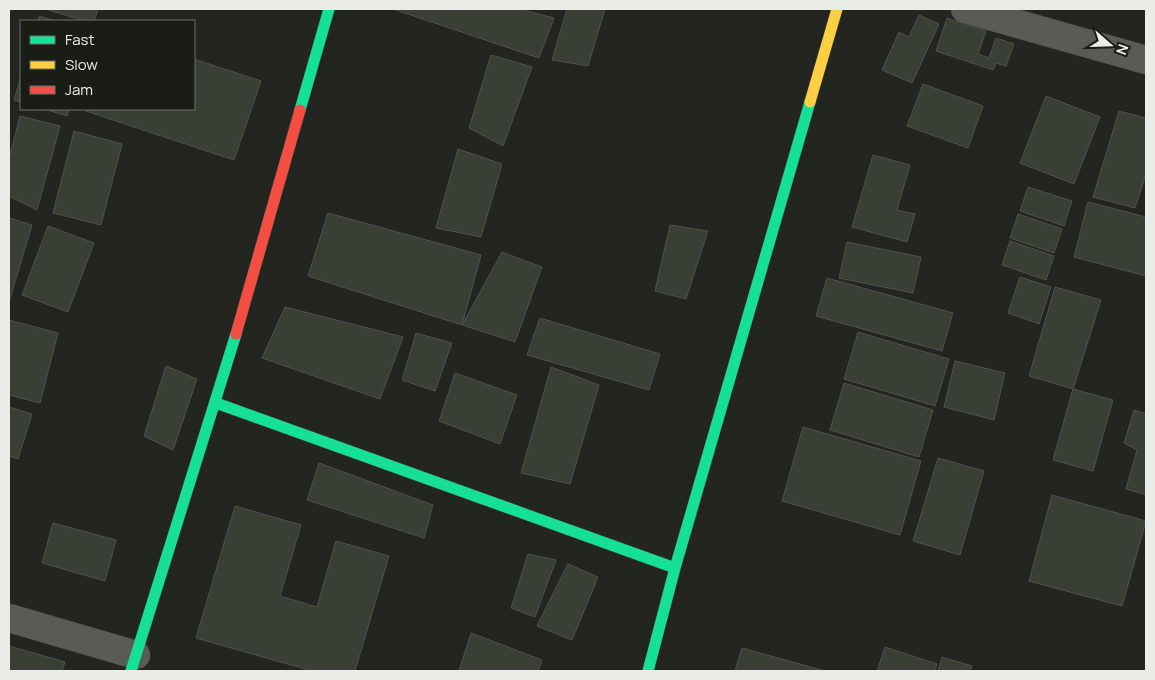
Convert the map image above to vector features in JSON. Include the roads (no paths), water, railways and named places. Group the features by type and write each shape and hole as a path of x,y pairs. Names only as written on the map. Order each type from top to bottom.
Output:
{"street":[{"path":"9,618 133,663 216,403 329,9"},
{"path":"648,671 675,568 838,9"},
{"path":"965,9 1146,60"},
{"path":"216,403 675,568"}]}
